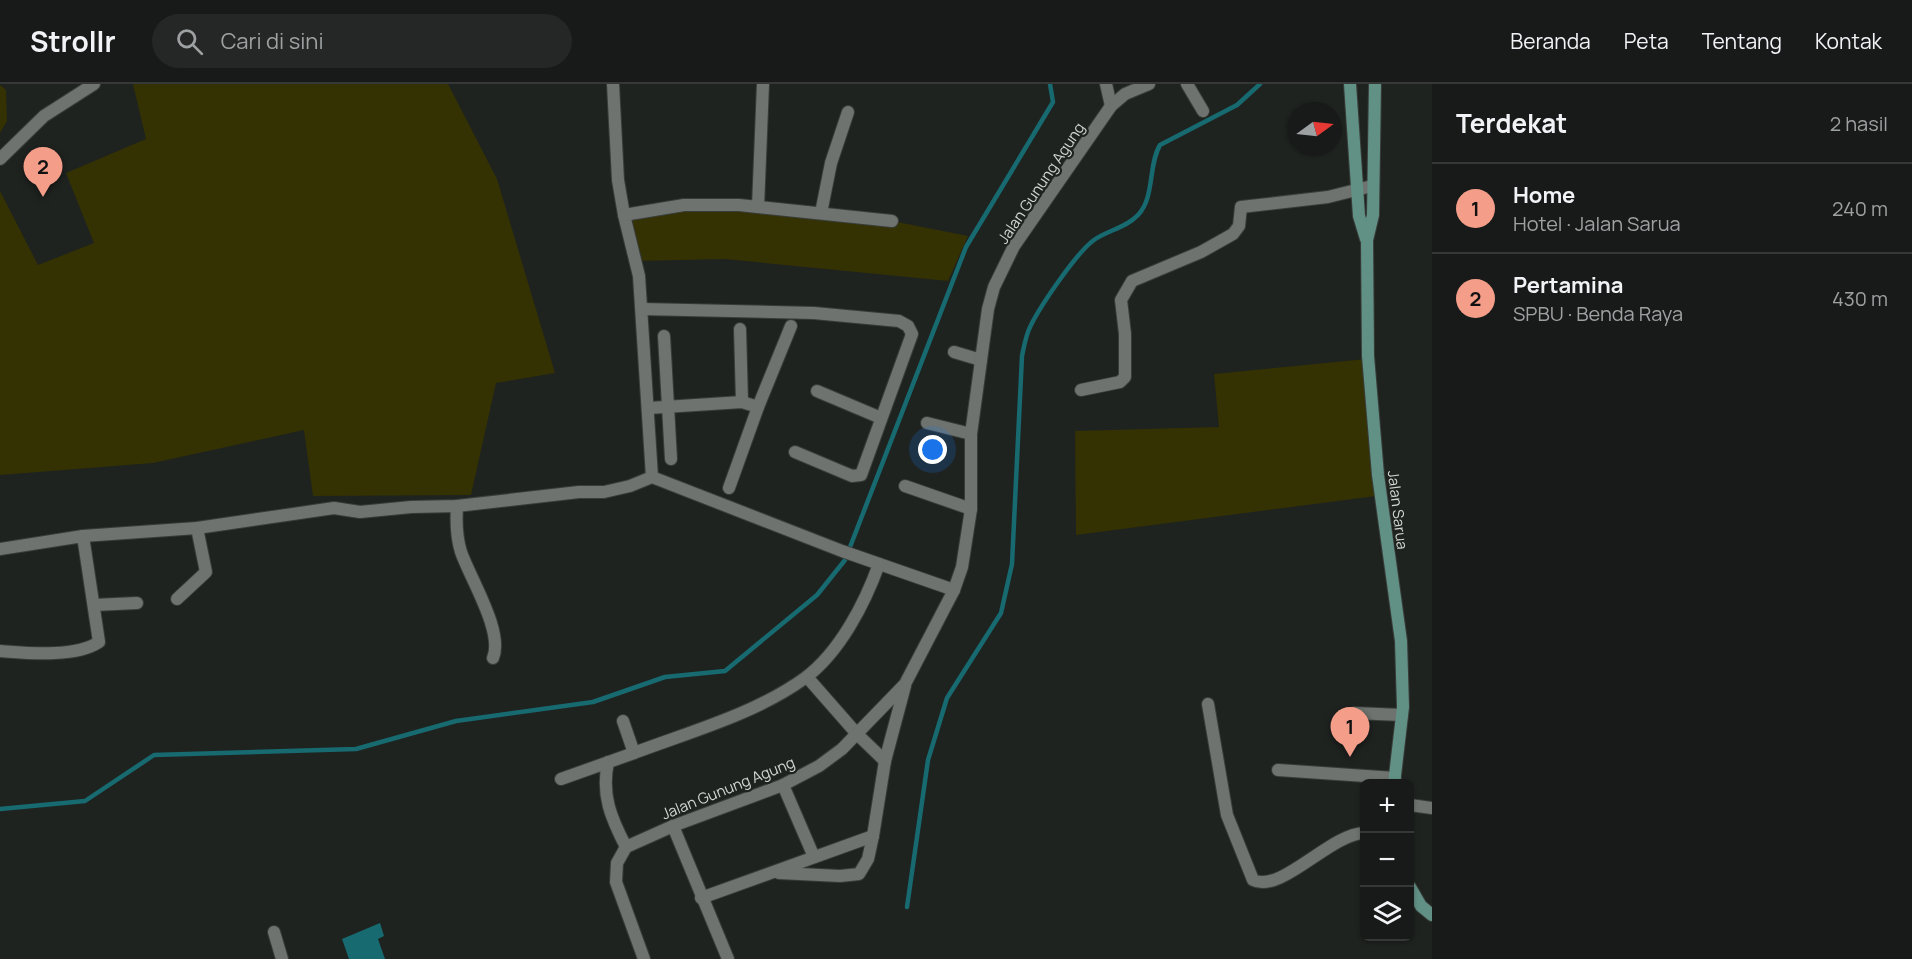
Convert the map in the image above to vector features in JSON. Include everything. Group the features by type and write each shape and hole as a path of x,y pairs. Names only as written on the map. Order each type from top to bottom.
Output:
{"main road":[{"name":"Jalan Sarua","path":"1350,84 1359,216 1366,240 1371,410 1384,529 1401,641 1402,715 1394,779"},
{"name":"Jalan Sarua","path":"1366,240 1373,215 1375,84"},
{"path":"1414,894 1421,906 1432,915"}],"street":[{"path":"0,159 44,116 94,84"},
{"path":"613,84 618,180 639,276 652,477"},
{"path":"758,207 763,84"},
{"path":"1106,84 1111,106"},
{"name":"Jalan Gunung Agung","path":"626,847 673,826 783,785 819,766 857,734 905,684 954,590 962,567 971,509 971,434 988,309 994,286 1014,246 1111,106 1125,94 1149,84"},
{"path":"1187,84 1203,111"},
{"path":"821,213 831,163 848,112"},
{"path":"1081,390 1120,382 1125,377 1121,300 1132,281 1201,252 1233,234 1239,226 1241,207 1328,197 1372,186"},
{"path":"624,215 684,206 758,207 892,221"},
{"path":"642,309 814,313 899,321 908,327 912,334 861,475 852,476 795,452"},
{"path":"729,488 758,407 791,326"},
{"path":"740,329 742,402"},
{"path":"664,336 666,406 671,459"},
{"path":"954,352 981,360"},
{"path":"817,391 881,418"},
{"path":"649,408 742,402 758,407"},
{"path":"927,423 971,434"},
{"path":"0,549 83,536 197,528 334,508 360,513 411,507 458,506 579,492 604,492 630,486 652,477 879,564 954,590"},
{"path":"905,486 971,509"},
{"path":"458,506 457,535 491,627 495,649 493,658"},
{"path":"177,599 206,572 197,528"},
{"path":"0,651 47,653 94,645 99,642 83,536"},
{"path":"561,779 741,713 807,677 829,654 848,627 868,594 879,564"},
{"path":"94,605 137,603"},
{"path":"807,677 857,734 885,761"},
{"path":"773,873 840,876 859,873 868,859 885,761 905,684"},
{"path":"1208,704 1227,815 1253,880 1264,883 1281,877 1343,837 1360,834"},
{"path":"1354,712 1402,715"},
{"path":"624,721 634,753"},
{"path":"608,762 604,789 606,802 626,847 615,874 644,959"},
{"path":"1278,770 1373,779"},
{"path":"783,785 814,857"},
{"path":"1414,806 1432,808"},
{"path":"673,826 728,959"},
{"path":"701,898 873,836"},
{"path":"274,932 282,959"}],"shaded area":[{"path":"133,84 448,84 497,179 555,373 496,383 471,495 313,496 304,430 153,463 0,475 0,191 38,265 94,243 66,173 146,139"},
{"path":"0,85 6,90 7,121 0,133"},
{"path":"684,205 892,221 968,236 948,281 725,259 636,261 624,215"},
{"path":"1366,359 1376,496 1076,535 1075,431 1219,427 1214,374"}],"water":[{"path":"380,923 384,936 378,939 385,959 349,959 342,939"}],"waterway":[{"path":"0,809 85,801 154,755 356,749 456,721 593,702 665,677 725,671 817,595 845,560 966,247 1053,102 1050,84"},
{"path":"907,907 928,760 947,698 1001,613 1012,564 1022,356 1029,329 1060,279 1087,246 1099,237 1128,223 1143,208 1160,145 1237,105 1260,84"}],"place":[{"name":"Pertamina","path":"43,197"},
{"name":"Home","path":"1350,757"}]}
